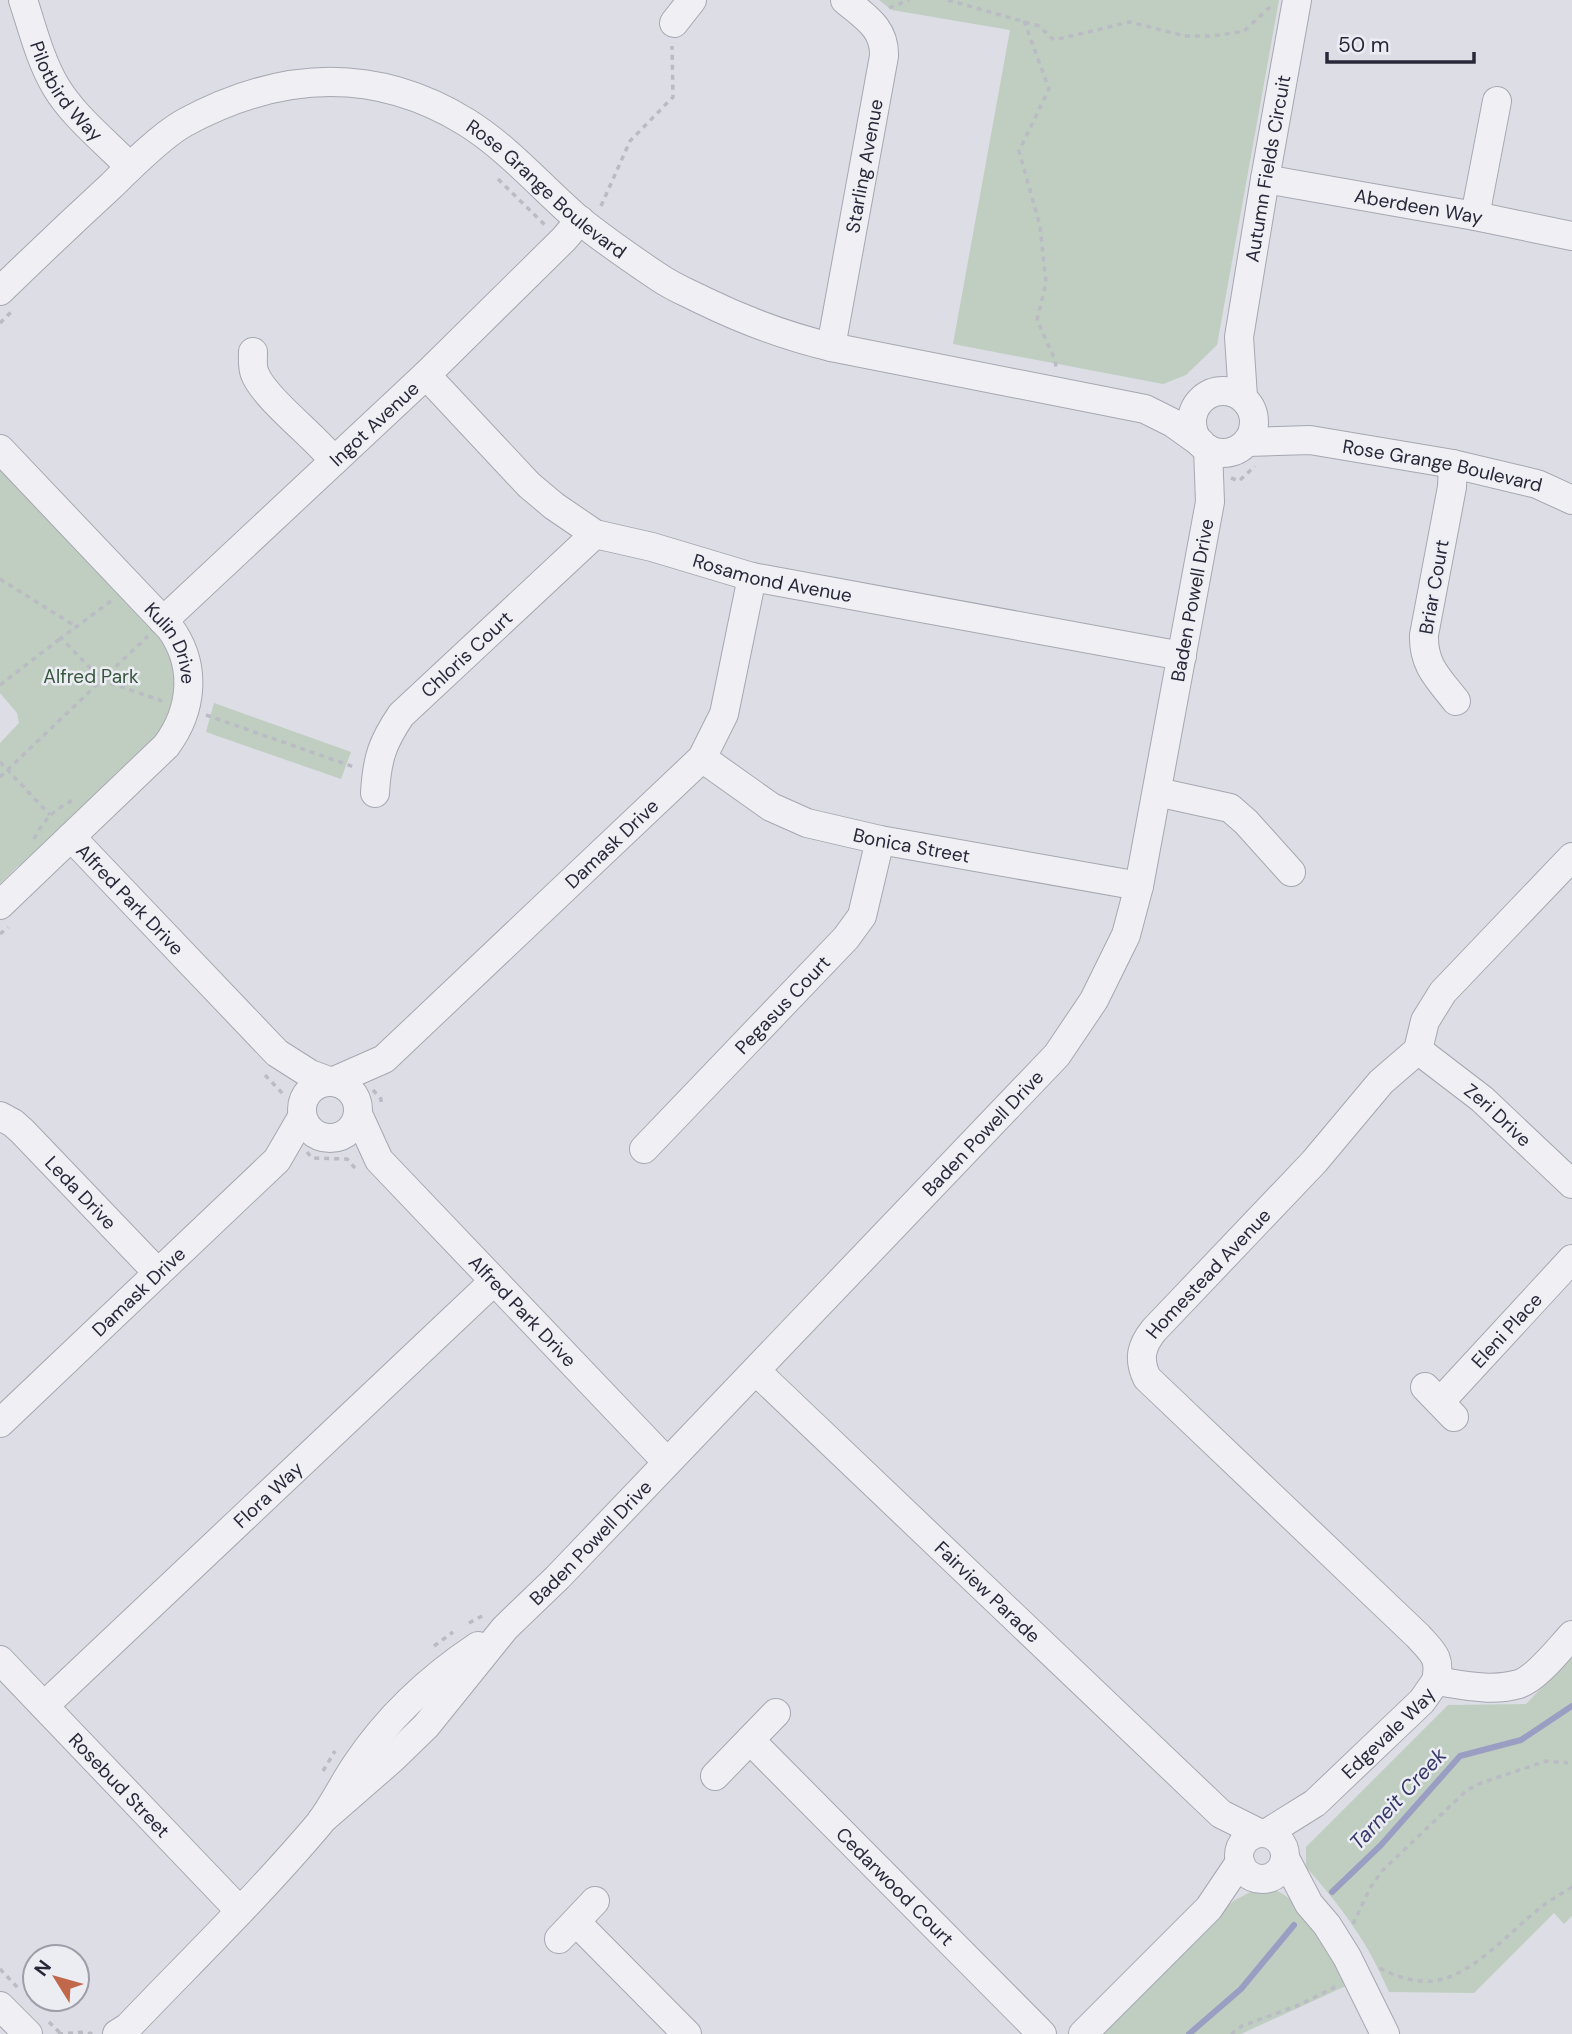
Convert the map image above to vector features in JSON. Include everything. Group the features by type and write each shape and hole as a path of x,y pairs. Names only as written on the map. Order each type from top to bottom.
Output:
{"street":[{"name":"Pilotbird Way","path":"23,0 44,63 58,89 78,114 131,167"},
{"path":"674,23 692,0"},
{"name":"Starling Avenue","path":"831,347 884,56 882,35 876,26 845,0"},
{"name":"Autumn Fields Circuit","path":"1246,400 1239,337 1297,0"},
{"name":"Rose Grange Boulevard","path":"0,291 131,167 182,124 248,94 291,84 329,81 385,88 430,102 458,118 498,147 580,220 662,280 748,322 787,336 831,347 1145,408 1204,446"},
{"path":"1475,216 1497,101"},
{"name":"Aberdeen Way","path":"1265,179 1572,236"},
{"name":"Ingot Avenue","path":"163,621 426,375 580,220"},
{"name":"Autumn Fields Circuit","path":"1201,400 1222,370 1239,337"},
{"path":"253,352 254,372 264,389 334,461"},
{"name":"Rosamond Avenue","path":"426,375 529,485 594,534 652,547 752,577 1182,656"},
{"path":"1218,391 1235,393 1246,400 1254,419 1251,435 1245,444 1222,453 1204,446 1194,434 1192,423 1194,411 1201,400 1218,391"},
{"name":"Rose Grange Boulevard","path":"1145,408 1201,400"},
{"name":"Rose Grange Boulevard","path":"1246,400 1310,440"},
{"name":"Rose Grange Boulevard","path":"1245,444 1310,440 1453,464 1537,484 1572,500"},
{"name":"Baden Powell Drive","path":"1210,502 1245,444"},
{"name":"Baden Powell Drive","path":"322,1820 356,1765 405,1705 495,1621 558,1577 1056,1055 1094,1000 1126,935 1139,886 1210,502 1204,446"},
{"name":"Kulin Drive","path":"0,449 176,636 185,657 193,710 166,746 71,837 7,914"},
{"name":"Briar Court","path":"1453,464 1452,487 1424,635 1424,651 1428,664 1455,701"},
{"name":"Chloris Court","path":"376,784 385,739 401,715 594,534"},
{"name":"Damask Drive","path":"358,1109 384,1059 702,758 724,714 752,577"},
{"name":"Bonica Street","path":"702,758 771,807 807,823 880,840 1139,886"},
{"path":"1157,792 1230,808 1292,872"},
{"name":"Alfred Park Drive","path":"71,837 267,1060 297,1105"},
{"name":"Pegasus Court","path":"644,1149 846,938 862,916 880,840"},
{"path":"1418,1050 1424,1021 1443,992 1572,857"},
{"name":"Zeri Drive","path":"1418,1050 1482,1099 1572,1184"},
{"name":"Homestead Avenue","path":"1418,1050 1381,1082 1314,1161 1145,1340 1140,1353 1147,1378 1427,1646 1436,1656 1439,1667 1436,1681"},
{"name":"Damask Drive","path":"331,1081 384,1059"},
{"name":"Alfred Park Drive","path":"267,1060 331,1081"},
{"path":"331,1081 349,1089 358,1109 349,1130 321,1141 311,1131 297,1105 312,1087 331,1081"},
{"name":"Damask Drive","path":"277,1160 297,1105"},
{"name":"Alfred Park Drive","path":"358,1109 367,1164"},
{"name":"Leda Drive","path":"0,1116 22,1131 158,1273"},
{"name":"Damask Drive","path":"0,1423 277,1160 321,1141"},
{"name":"Alfred Park Drive","path":"321,1141 367,1164 493,1282 667,1462"},
{"name":"Eleni Place","path":"1440,1402 1572,1259"},
{"name":"Flora Way","path":"44,1706 493,1282"},
{"name":"Fairview Parade","path":"756,1371 1221,1814 1274,1844"},
{"name":"Baden Powell Drive","path":"117,2030 240,1911 322,1820 426,1726 495,1621"},
{"name":"Edgevale Way","path":"1274,1844 1422,1701 1436,1681 1490,1688 1521,1683 1543,1666 1572,1635"},
{"name":"Rosebud Street","path":"0,1660 240,1911"},
{"path":"405,1705 426,1726"},
{"path":"715,1776 776,1713"},
{"name":"Cedarwood Court","path":"750,1740 1042,2034"},
{"name":"Fairview Parade","path":"1221,1814 1251,1868"},
{"path":"1274,1844 1245,1840 1251,1868 1309,1904"},
{"path":"1251,1868 1279,1872 1274,1844"},
{"path":"1274,1844 1309,1904 1337,1940 1385,2034"},
{"path":"1083,2034 1251,1868"},
{"path":"577,1921 687,2034"},
{"path":"0,2006 26,2033"}],"path":[{"path":"879,0 890,8 909,0"},
{"path":"948,0 1039,26 1054,40 1130,22 1185,36 1214,36 1244,31 1267,12 1276,0"},
{"path":"1024,21 1049,89 1019,151 1040,226 1046,283 1037,320 1055,359 1056,391"},
{"path":"607,212 600,205 630,141 673,97 674,23"},
{"path":"0,579 76,627"},
{"path":"0,685 116,597"},
{"path":"0,777 163,621"},
{"path":"61,638 102,680 193,710 376,784"},
{"path":"0,762 50,815"},
{"path":"0,934 7,914"},
{"path":"267,1060 297,1105"},
{"path":"321,1141 312,1158 346,1159 367,1164"},
{"path":"432,1649 441,1639 495,1621"},
{"path":"319,1778 329,1757 338,1747"},
{"path":"1337,1940 1352,1926 1370,1888 1382,1871 1467,1790 1546,1761 1568,1763"},
{"path":"1231,2034 1242,2026 1299,2004 1356,1977 1365,1967 1374,1965 1389,1973 1414,1980 1442,1980 1468,1968 1542,1906 1572,1887"},
{"path":"58,2034 90,2034 117,2030"}],"green space":[{"path":"879,0 1279,0 1217,345 1186,375 1163,384 953,344 1010,30 892,10"},
{"name":"Alfred Park","path":"0,460 162,630 181,687 157,744 147,744 110,779 107,790 28,866 18,866 0,884 0,743 19,723 17,713 0,693"},
{"path":"214,703 351,752 341,779 206,732"},
{"path":"1572,1656 1572,1916 1564,1924 1554,1913 1474,1993 1389,1992 1353,1926 1306,1867 1306,1847 1448,1705 1526,1704"},
{"path":"1260,1887 1275,1890 1302,1910 1323,1940 1348,1985 1241,2034 1097,2034 1221,1911"}],"waterway":[{"name":"Tarneit Creek","path":"1332,1892 1381,1845 1460,1756 1521,1740 1572,1706"},
{"name":"Tarneit Creek","path":"1189,2034 1241,1989 1294,1925"}]}
